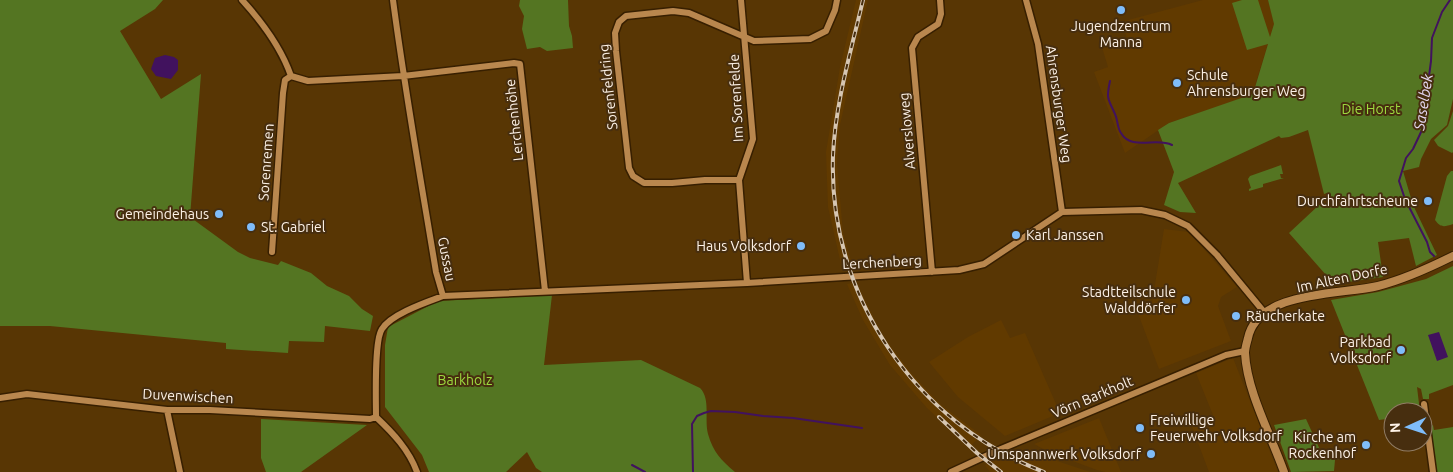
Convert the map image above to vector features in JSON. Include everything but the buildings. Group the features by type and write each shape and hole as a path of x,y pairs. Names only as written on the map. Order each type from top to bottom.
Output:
{"street":[{"path":"242,0 268,32 285,60 291,76 308,81 403,76"},
{"name":"Gussau","path":"376,417 377,362 380,330 388,321 426,302 443,296 436,272 412,119 403,76 393,0"},
{"name":"Im Sorenfelde","path":"741,0 753,139 739,180 747,282"},
{"path":"745,38 754,41 810,39 826,31 837,0"},
{"name":"Alversloweg","path":"932,272 912,48 918,37 938,24 941,14 940,0"},
{"name":"Ahrensburger Weg","path":"1026,0 1038,44 1062,212"},
{"name":"Sorenfeldring","path":"739,180 705,180 653,184 644,183 633,176 629,168 615,33 618,22 626,16 674,11 689,13 745,38"},
{"name":"Lerchenhöhe","path":"403,76 514,63 520,64 545,291"},
{"name":"Sorenremen","path":"272,252 283,93 285,80 291,76"},
{"path":"1062,212 1141,210 1164,214 1188,226 1217,255 1264,312 1249,332 1245,351 1248,372 1255,395 1284,472"},
{"name":"Lerchenberg","path":"443,296 959,270 984,264 1062,212"},
{"name":"Im Alten Dorfe","path":"1264,312 1302,298 1380,285 1437,264 1453,256"},
{"name":"Vörn Barkholt","path":"951,472 1207,362 1245,351"},
{"name":"Duvenwischen","path":"0,398 27,394 167,410 210,410 370,419 376,417"},
{"path":"167,410 180,472"},
{"path":"376,417 389,428 404,447 417,472"},
{"path":"1430,452 1433,472"}],"shaded area":[{"path":"856,0 868,0 840,125 837,163 843,233 852,264 841,264 828,207 826,152 840,67"},
{"name":"Schule Ahrensburger Weg","path":"1203,0 1268,0 1274,24 1252,95 1169,123 1125,153 1094,72 1108,67 1101,44 1110,47 1128,42 1124,28 1118,29 1117,23"},
{"path":"165,55 178,60 178,70 171,79 156,76 151,69 155,58"},
{"name":"Stadtteilschule Walddörfer","path":"1164,229 1189,232 1237,287 1221,297 1218,306 1231,341 1159,369 1136,308 1152,303"},
{"path":"856,282 882,335 911,373 940,404 981,435 969,448 927,408 890,365 863,320 847,284"},
{"path":"1001,320 1010,338 1025,333 1060,413 1005,436 958,397 929,362 968,337"},
{"path":"1439,332 1448,357 1437,361 1428,335"},
{"path":"1233,358 1278,472 1209,472 1191,424 1213,415 1196,373"},
{"path":"1099,418 1121,472 1097,470 1051,453 1034,444"},
{"path":"1024,450 1090,472 990,472 985,465"}],"green space":[{"path":"0,0 163,0 155,9 120,31 161,99 201,74 190,217 238,252 250,258 278,265 281,261 311,273 327,286 349,296 362,309 373,316 370,331 325,326 324,342 289,341 288,353 226,349 226,343 50,326 0,326"},
{"path":"520,0 568,0 569,26 573,48 547,51 540,47 527,49 522,29 524,16 519,6"},
{"name":"Die Horst","path":"1242,0 1258,0 1270,37 1274,24 1268,0 1453,0 1453,99 1447,125 1431,139 1419,167 1403,171 1413,205 1437,255 1416,266 1409,238 1378,242 1383,277 1334,284 1289,233 1319,205 1328,204 1327,193 1324,194 1308,130 1289,137 1281,138 1279,136 1178,183 1196,213 1180,212 1164,205 1174,172 1158,130 1169,123 1253,94 1268,44 1247,50 1232,3"},
{"path":"1453,111 1452,153 1438,146 1434,140 1448,126"},
{"path":"1281,165 1283,174 1280,174 1281,178 1284,178 1263,184 1263,187 1249,191 1251,188 1248,179 1250,176"},
{"path":"1453,171 1453,224 1443,226 1435,220 1447,176"},
{"name":"Parkbad Volksdorf","path":"1453,266 1453,385 1429,394 1429,399 1423,399 1421,389 1417,387 1419,402 1383,402 1383,419 1379,420 1331,300 1378,292 1426,279"},
{"name":"Barkholz","path":"552,295 544,365 641,360 700,388 705,398 707,428 712,446 735,472 542,472 536,468 527,452 506,472 429,472 422,455 385,407 385,345 388,327 438,301"},
{"path":"261,419 367,425 301,472 266,472 261,458"},
{"path":"1306,419 1321,452 1339,460 1335,460 1334,471 1291,472 1274,425"},
{"path":"1433,425 1434,430 1453,427 1453,472 1436,472 1433,450"}],"waterway":[{"name":"Saselbek","path":"1434,256 1430,252 1427,242 1405,199 1399,181 1406,158 1413,149 1422,130 1432,38 1442,12 1450,0"},
{"path":"1110,81 1108,99 1116,116 1120,131 1125,138 1138,143 1159,142 1172,145"},
{"path":"693,472 692,424 697,416 711,411 793,418 862,428"},
{"name":"Gussau","path":"632,465 645,472"}],"railway":[{"path":"863,0 840,97 833,156 835,207 846,257 864,304 888,348 919,387 956,422 998,450 1044,472"},
{"path":"939,417 977,453 1001,472"}],"place":[{"name":"Jugendzentrum Manna","path":"1121,10"},
{"name":"Schule Ahrensburger Weg","path":"1177,83"},
{"name":"Durchfahrtscheune","path":"1428,201"},
{"name":"Gemeindehaus","path":"219,214"},
{"name":"St. Gabriel","path":"251,227"},
{"name":"Karl Janssen","path":"1016,235"},
{"name":"Haus Volksdorf","path":"801,246"},
{"name":"Stadtteilschule Walddörfer","path":"1186,300"},
{"name":"Räucherkate","path":"1236,316"},
{"name":"Parkbad Volksdorf","path":"1401,350"},
{"name":"Freiwillige Feuerwehr Volksdorf","path":"1140,428"},
{"name":"Kirche am Rockenhof","path":"1366,445"},
{"name":"Umspannwerk Volksdorf","path":"1151,454"}]}
